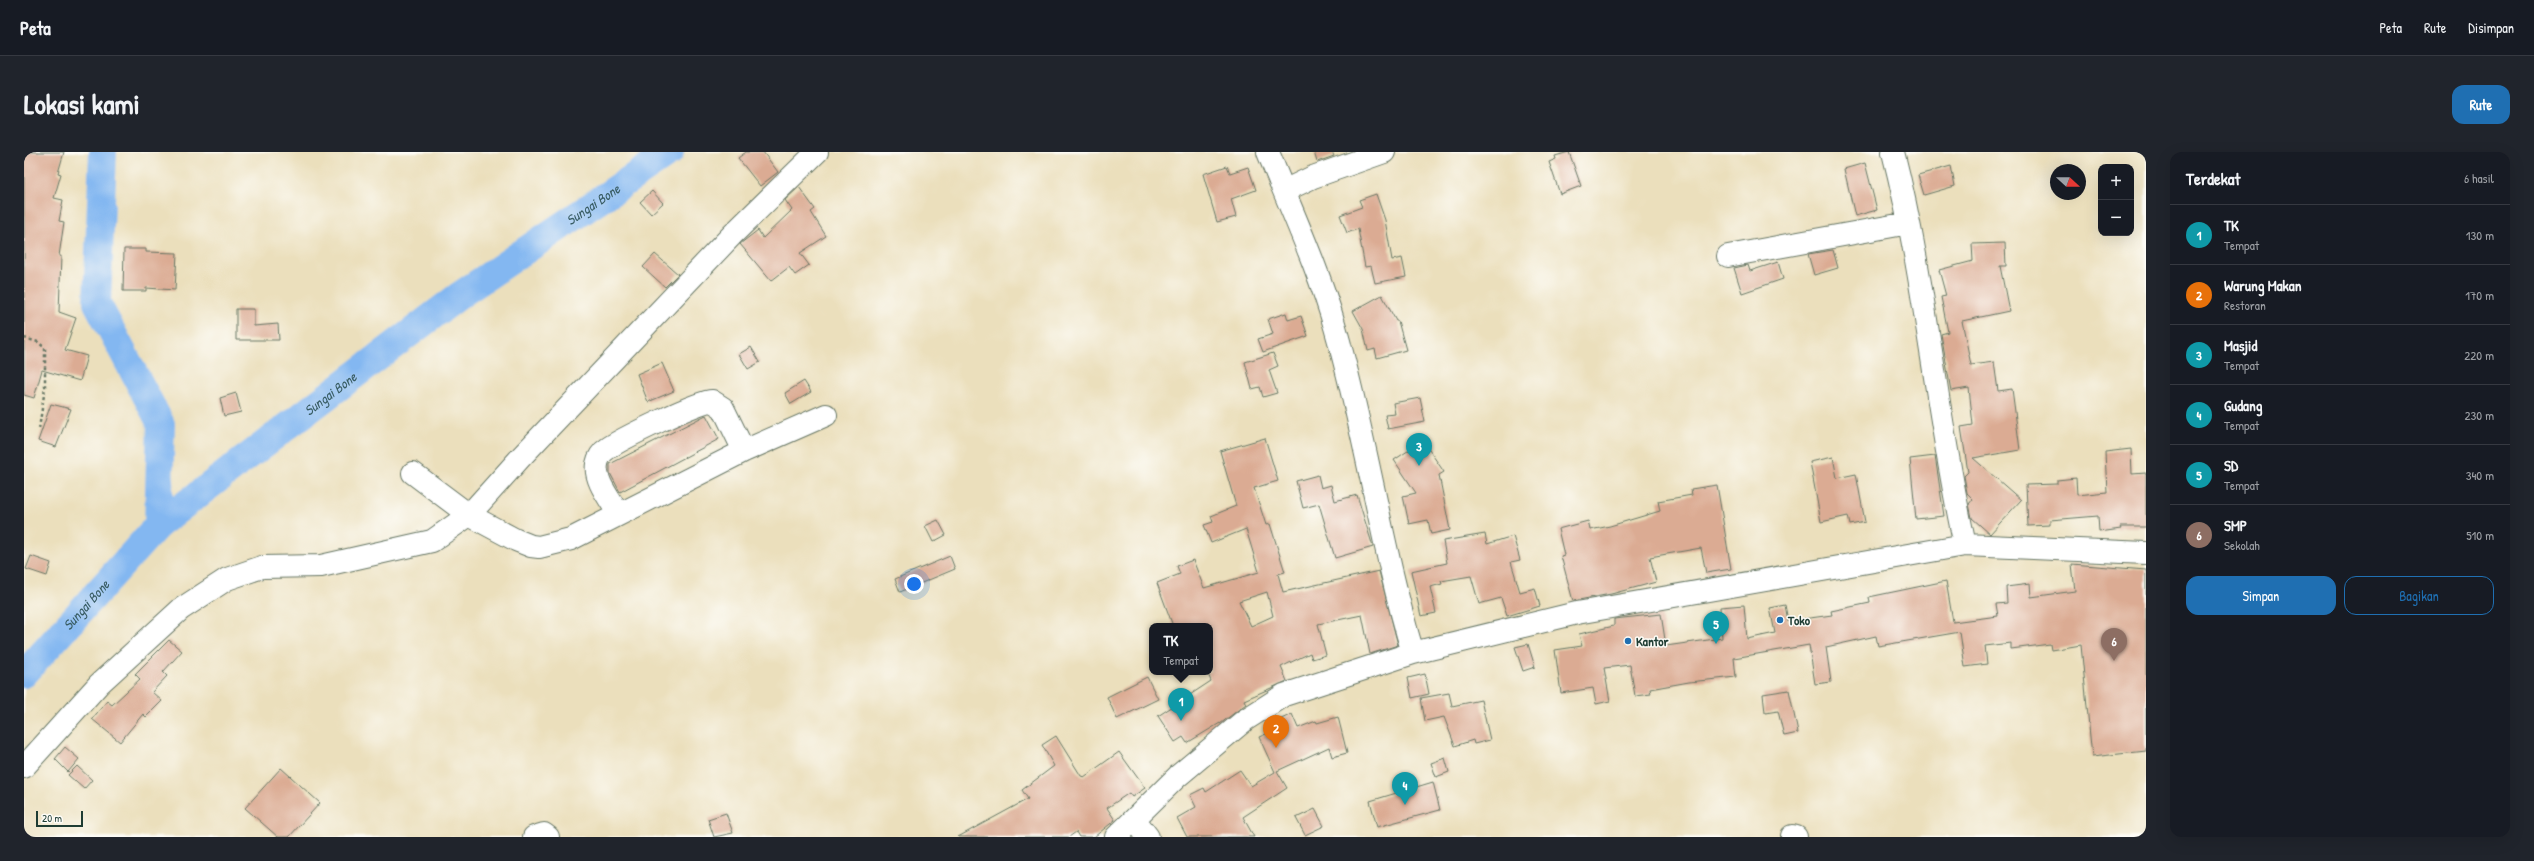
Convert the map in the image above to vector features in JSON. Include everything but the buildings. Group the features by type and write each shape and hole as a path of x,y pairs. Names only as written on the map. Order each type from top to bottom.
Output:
{"street":[{"path":"24,767 104,679 181,609 226,580 262,567 321,566 432,541 469,515 522,456 727,240 817,152"},
{"path":"1268,152 1319,276 1335,326 1369,461 1388,559 1413,653"},
{"path":"1284,191 1313,176 1384,152"},
{"path":"1893,152 1909,223 1937,400 1965,545"},
{"path":"1728,256 1909,223"},
{"path":"618,513 596,475 596,466 601,455 606,449 697,404 712,401 723,408 744,451"},
{"path":"413,474 469,515 516,540 531,546 539,547 571,539 618,513 744,451 826,415"},
{"path":"1116,837 1135,820 1178,776 1246,720 1284,695 1413,653 1577,613 1965,545 2146,553"},
{"path":"1135,820 1148,837"},
{"path":"534,837 544,834 548,837"}],"path":[{"path":"24,338 38,342 45,348 46,381 39,429"}],"waterway":[{"path":"103,152 97,303 161,424 158,525"},
{"name":"Sungai Bone","path":"24,674 158,525 460,295 670,152"}],"place":[{"name":"Masjid","path":"1419,466"},
{"name":"Toko","path":"1780,620"},
{"name":"Kantor","path":"1628,641"},
{"name":"SD","path":"1716,644"},
{"name":"SMP","path":"2114,661"},
{"name":"TK","path":"1181,721"},
{"name":"Warung Makan","path":"1276,748"},
{"name":"Gudang","path":"1405,805"}]}
